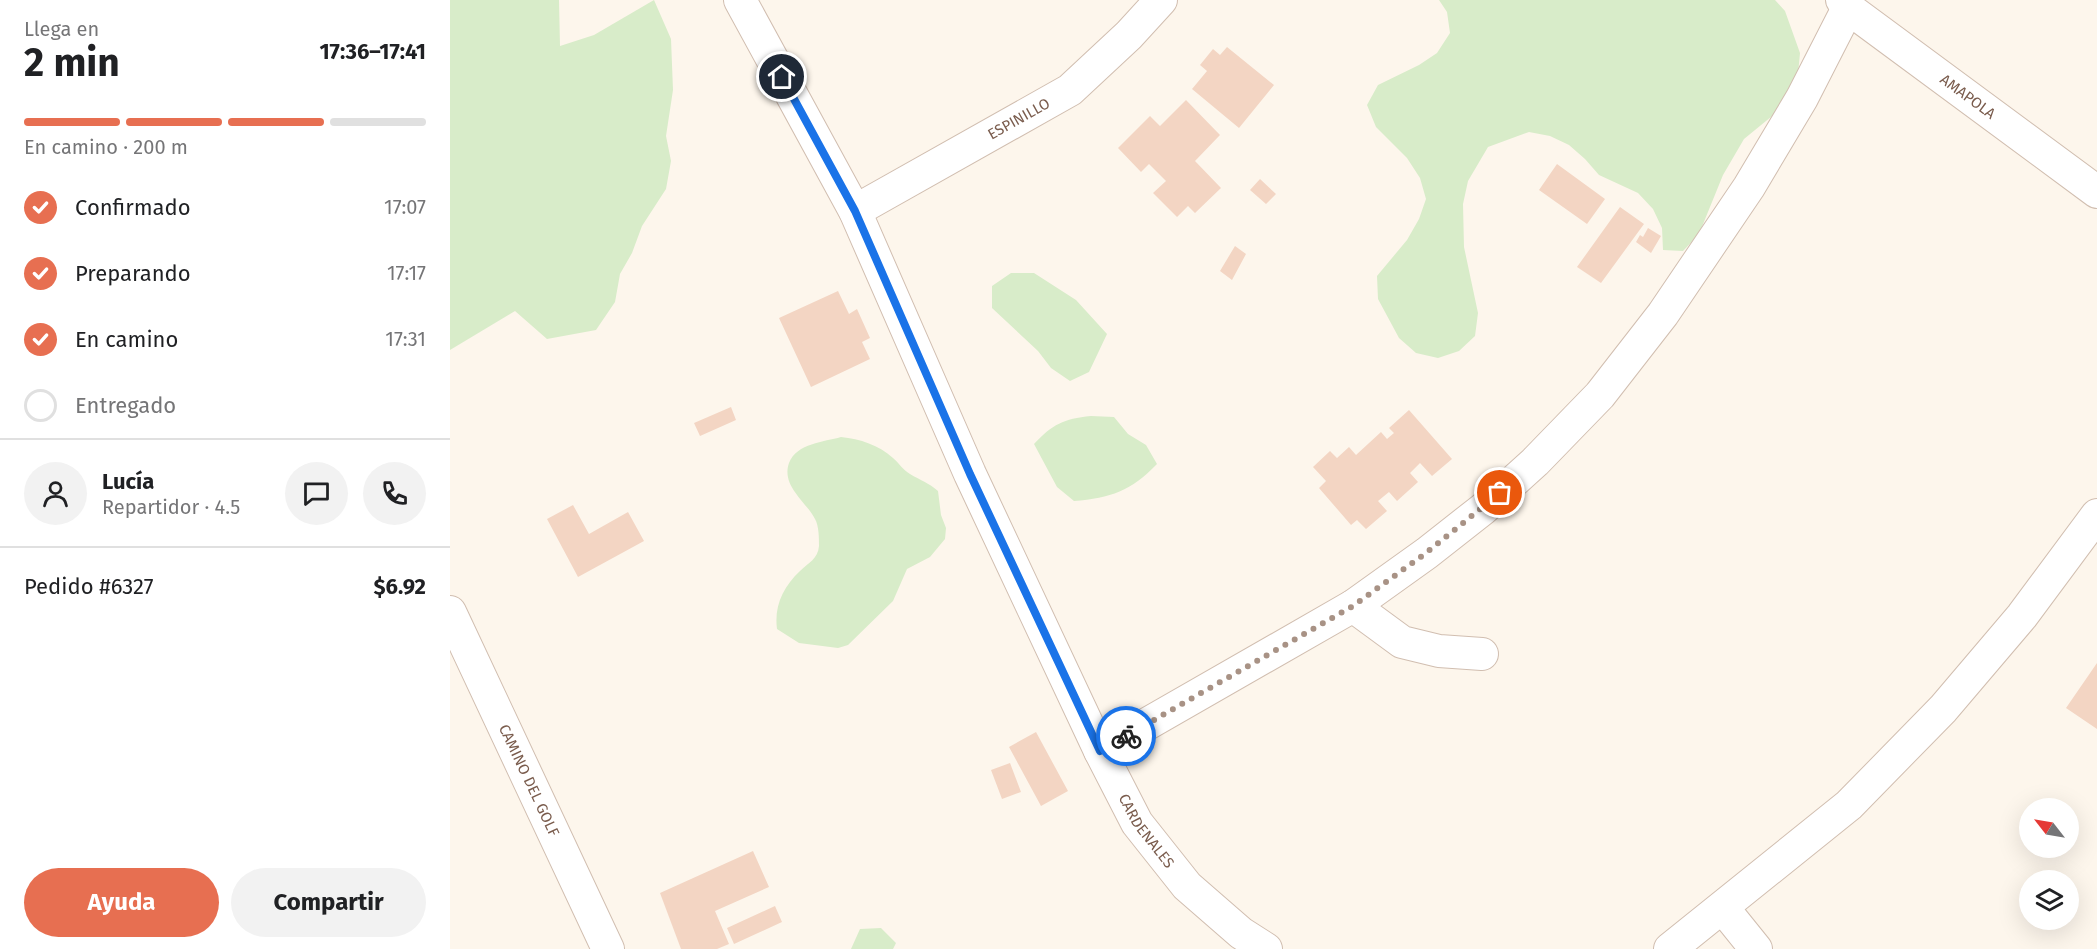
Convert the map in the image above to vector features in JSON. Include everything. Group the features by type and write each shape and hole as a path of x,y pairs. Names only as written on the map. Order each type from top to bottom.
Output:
{"street":[{"name":"CARDENALES","path":"740,0 855,211 970,474 1100,751 1137,823 1187,886 1241,933 1266,949"},
{"name":"ESPINILLO","path":"855,211 1070,90 1129,35 1161,0"},
{"name":"AMAPOLA","path":"1845,4 2097,192"},
{"path":"1100,751 1353,606 1483,509 1535,462 1600,395 1663,314 1749,187 1802,98 1845,4"},
{"path":"1670,949 1849,805 1943,710 2022,616 2097,515"},
{"path":"1353,606 1402,642 1439,651 1482,654"},
{"name":"CAMINO DEL GOLF","path":"450,612 608,949"},
{"path":"1723,908 1755,949"}],"green space":[{"path":"450,0 559,0 560,46 594,35 654,0 671,39 673,90 666,136 671,161 666,189 642,226 632,253 620,274 615,302 596,330 547,339 515,311 450,350"},
{"path":"1439,0 1775,0 1785,11 1800,53 1798,74 1777,112 1744,139 1723,175 1699,234 1683,251 1663,250 1662,228 1653,209 1638,193 1599,175 1569,145 1550,136 1529,132 1488,147 1468,181 1463,204 1464,247 1478,313 1475,336 1459,351 1438,358 1416,353 1399,338 1378,299 1377,276 1407,240 1419,219 1426,199 1420,178 1407,158 1376,127 1367,105 1378,85 1419,65 1437,53 1450,33 1447,12"},
{"path":"1011,273 1034,273 1076,300 1107,334 1089,372 1070,381 1051,368 1038,351 992,308 992,286"},
{"path":"1091,416 1114,417 1128,434 1146,445 1157,464 1129,487 1099,498 1074,501 1057,487 1034,444 1059,424"},
{"path":"841,437 875,446 908,472 938,491 941,515 946,528 945,539 930,557 907,569 893,601 848,645 838,648 799,643 777,629 776,621 778,605 784,590 794,577 815,558 819,546 816,522 788,479 789,463 793,456 804,447"},
{"path":"881,928 896,943 893,949 851,949 860,929"}],"building":[{"path":"1227,47 1274,85 1239,128 1192,89 1207,71 1200,65 1213,49 1220,55"},
{"path":"1186,100 1220,135 1195,161 1221,188 1195,213 1188,206 1177,217 1153,193 1166,181 1149,164 1141,172 1118,148 1150,116 1160,126"},
{"path":"1557,164 1605,199 1587,224 1539,190"},
{"path":"1260,179 1276,194 1266,204 1250,190"},
{"path":"1620,207 1644,224 1601,283 1577,267"},
{"path":"1648,228 1661,236 1651,253 1636,242 1640,235 1643,237"},
{"path":"1235,246 1246,254 1232,280 1220,271"},
{"path":"838,291 849,314 857,309 870,338 862,342 870,359 811,387 779,318"},
{"path":"731,407 736,420 700,436 694,423"},
{"path":"1409,410 1452,459 1432,476 1420,463 1410,473 1418,482 1397,501 1389,492 1378,501 1387,511 1366,529 1357,520 1351,525 1319,488 1326,481 1313,467 1330,451 1337,458 1349,447 1356,455 1381,432 1387,439 1394,433 1389,428"},
{"path":"573,505 589,534 628,512 644,541 578,577 547,519"},
{"path":"2097,663 2097,729 2066,708"},
{"path":"1036,732 1068,791 1041,806 1009,747"},
{"path":"1010,763 1021,792 1002,799 991,770"},
{"path":"753,851 769,887 715,911 729,944 717,949 681,949 660,893"},
{"path":"775,906 782,922 734,944 727,928"}],"way so far":[{"path":"1126,736 1353,606 1426,553 1500,493"}],"route":[{"path":"782,77 855,211 970,474 1100,751 1126,736"}]}
